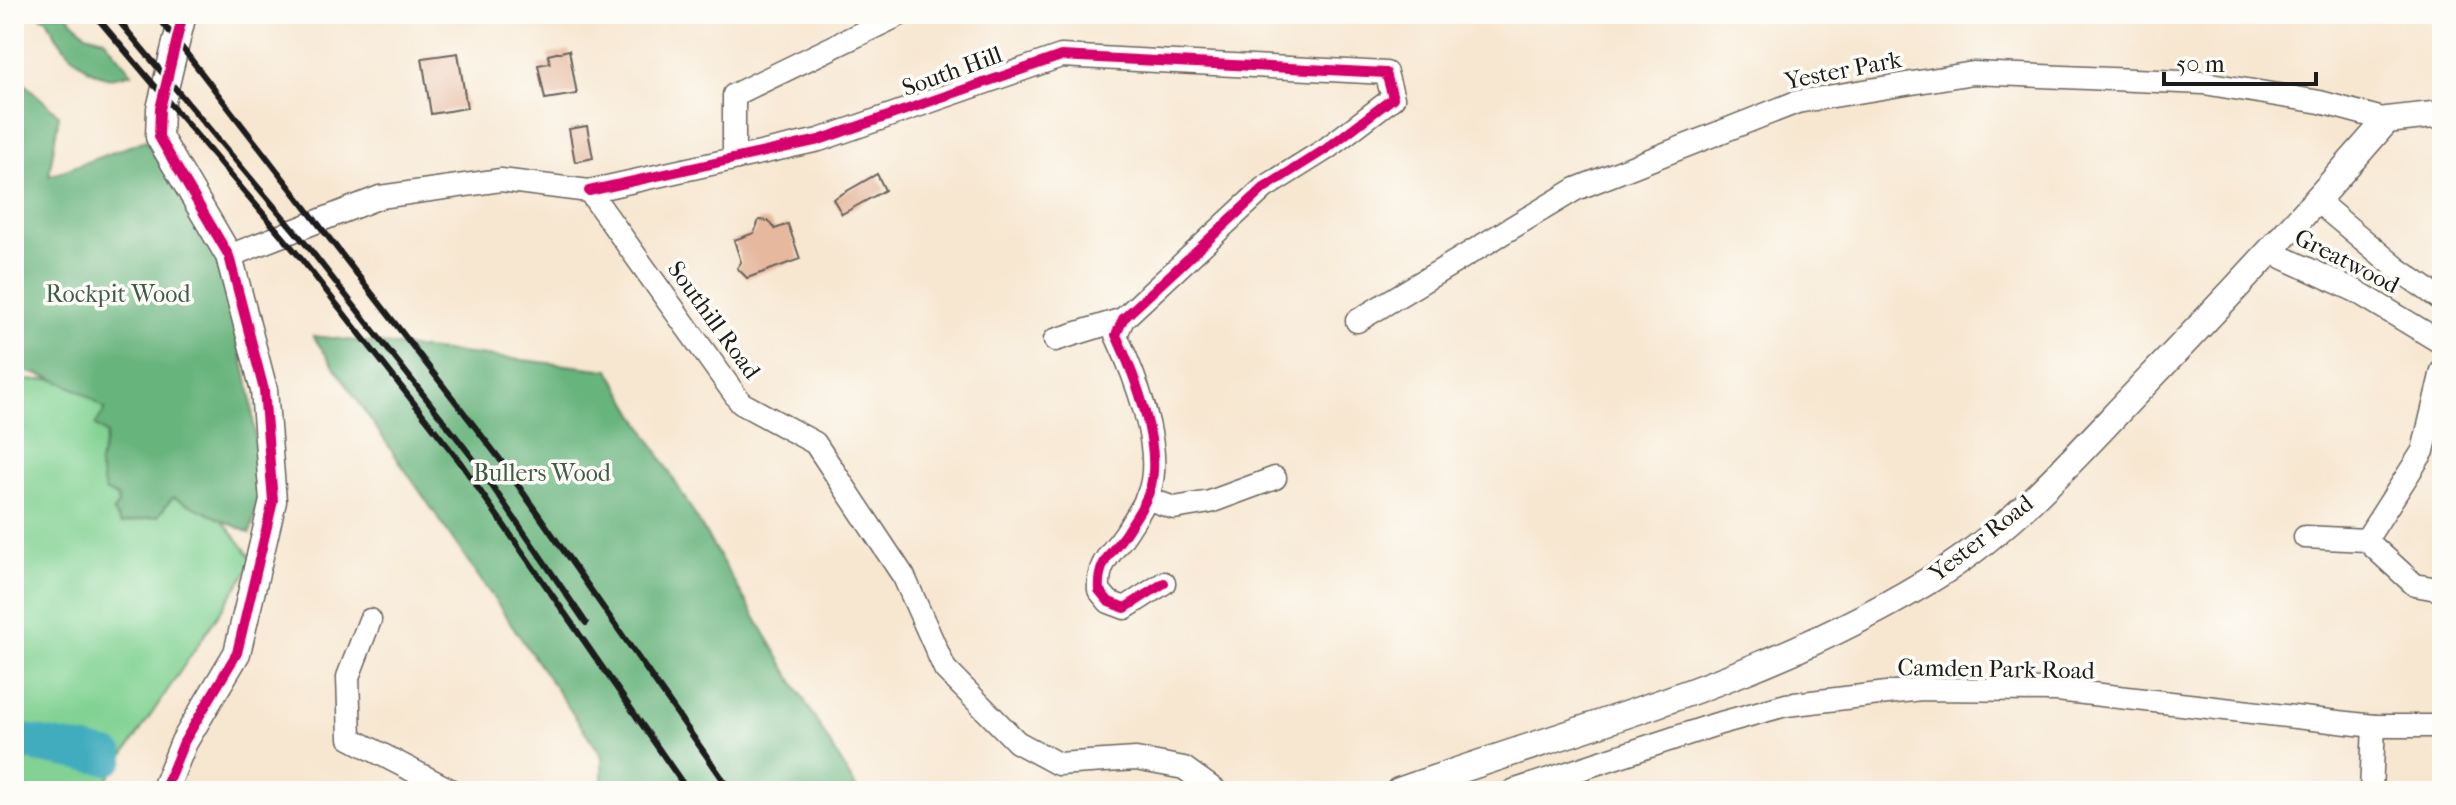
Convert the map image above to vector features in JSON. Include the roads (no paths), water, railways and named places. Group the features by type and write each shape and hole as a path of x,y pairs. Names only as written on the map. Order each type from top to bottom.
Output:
{"street":[{"path":"164,791 184,742 237,653 273,501 264,390 229,256 159,137 160,109 183,14"},
{"path":"734,156 734,95 901,14"},
{"name":"South Hill","path":"589,191 734,156 819,140 1061,56 1386,73 1393,98 1326,149 1264,188 1123,319"},
{"name":"Yester Park","path":"1357,321 1576,189 1797,102 1973,73 2204,83 2320,102 2387,120"},
{"path":"2387,120 2442,114"},
{"name":"Yester Road","path":"1399,791 1695,692 1833,633 1947,569 2065,469 2317,201 2387,120"},
{"path":"229,256 380,197 501,180 589,191"},
{"name":"Southill Road","path":"589,191 741,403 815,443 904,577 945,669 1017,742 1058,764 1136,759 1184,768 1216,791"},
{"path":"2317,201 2398,269 2442,300"},
{"name":"Greatwood","path":"2269,251 2356,291 2442,343"},
{"path":"1055,340 1123,319"},
{"path":"1123,319 1116,335 1143,409 1153,457 1151,488 1123,537 1103,558 1099,590 1109,602 1125,608 1164,583"},
{"path":"2366,540 2423,451 2442,371"},
{"path":"1146,498 1174,508 1210,502 1275,478"},
{"path":"2305,537 2366,540 2415,585 2442,590"},
{"path":"370,620 348,677 350,738 452,791"},
{"name":"Camden Park Road","path":"1513,791 1717,724 1786,705 1921,689 2057,690 2374,726 2442,726"},
{"path":"2371,791 2374,726"}],"waterway":[{"path":"14,740 107,757"}],"railway":[{"path":"94,14 299,256 460,462 688,791"},
{"path":"113,14 309,248 475,461 586,623"},
{"path":"156,14 499,458 731,791"}],"park label":[{"name":"Rockpit Wood","path":"118,294"},
{"name":"Bullers Wood","path":"542,473"}]}
